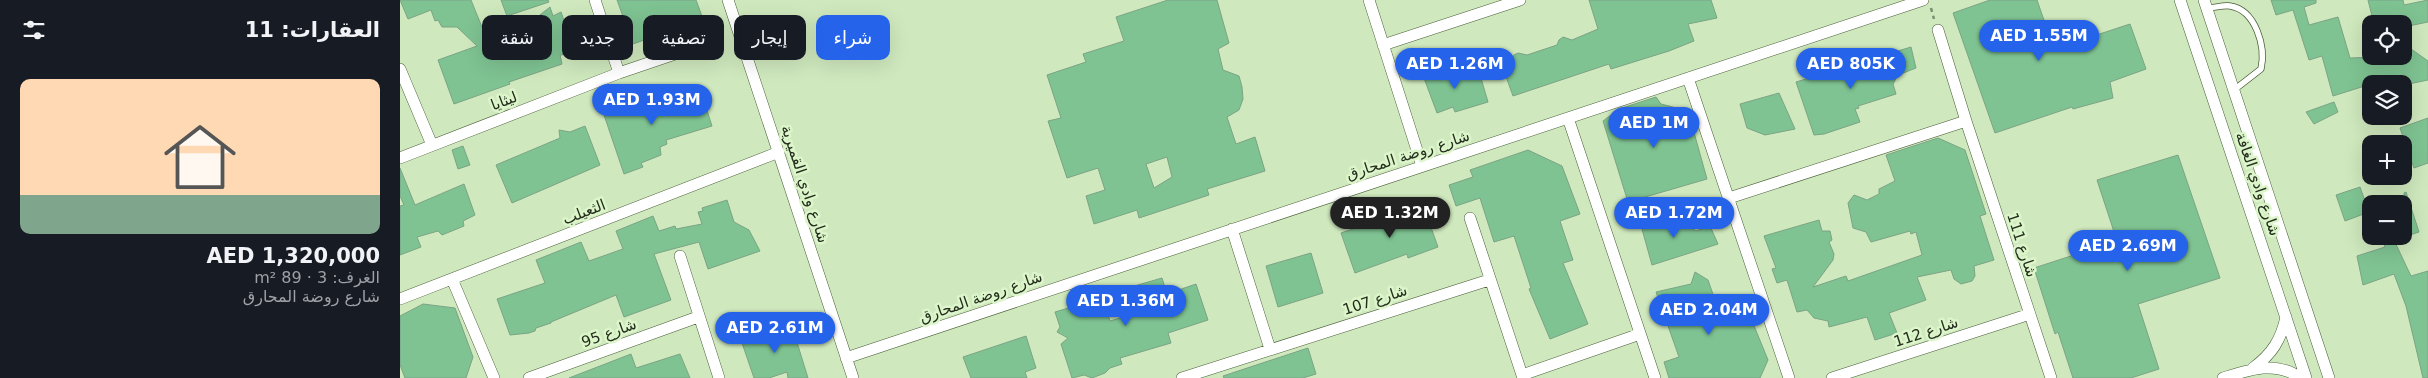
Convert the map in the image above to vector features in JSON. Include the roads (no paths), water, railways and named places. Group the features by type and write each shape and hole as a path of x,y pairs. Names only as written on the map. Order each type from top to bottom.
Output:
{"street":[{"path":"595,0 619,73"},
{"name":"شارع وادي القميرية","path":"728,0 853,378"},
{"path":"1369,0 1422,166"},
{"path":"1383,45 1502,3 1520,0"},
{"name":"شارع روضة المحارق","path":"846,358 1923,0"},
{"name":"شارع وادي الغافة","path":"2180,0 2306,378"},
{"name":"شارع وادي الغافة","path":"2205,4 2329,378"},
{"name":"شارع 111","path":"1938,30 2051,378"},
{"name":"ليثايا","path":"400,158 657,60"},
{"path":"400,69 432,145"},
{"path":"1688,78 1789,378"},
{"path":"1568,118 1655,378"},
{"path":"1729,198 1966,121"},
{"name":"الثعيلب","path":"400,299 779,152"},
{"path":"1470,218 1522,376 1640,334"},
{"path":"1232,229 1270,349"},
{"path":"680,256 719,378"},
{"path":"452,279 494,378"},
{"name":"شارع 107","path":"1182,378 1489,280"},
{"name":"شارع 112","path":"1832,378 2030,314"},
{"path":"2253,368 2266,358 2276,346 2283,331 2286,315"},
{"name":"شارع 95","path":"529,378 698,317"},
{"path":"2223,378 2253,368 2268,367 2283,370 2300,378"}],"lane":[{"path":"2205,4 2229,6 2241,10 2250,16 2259,39 2264,56 2261,69 2234,90"}]}
